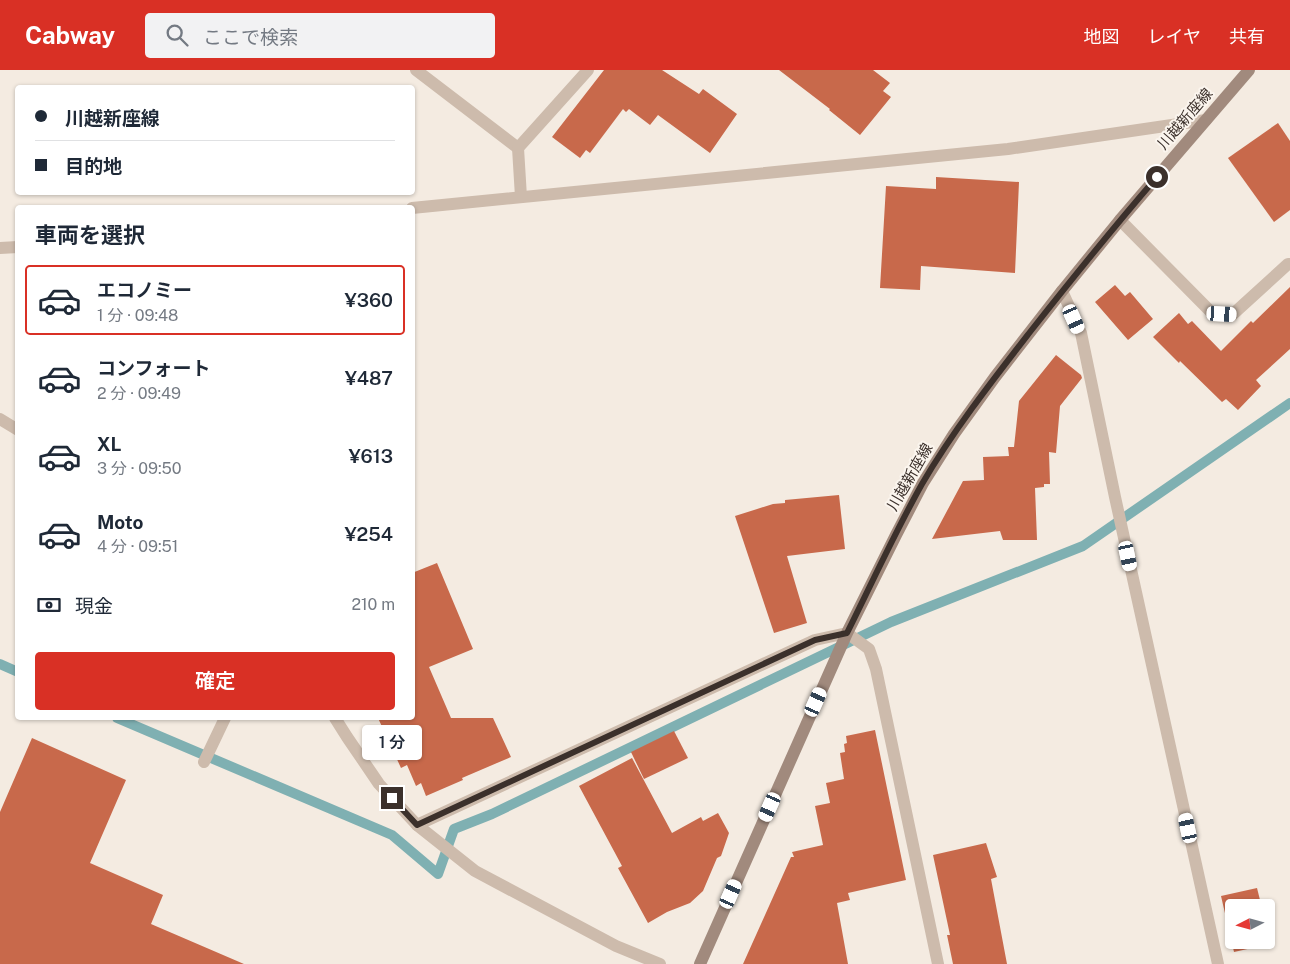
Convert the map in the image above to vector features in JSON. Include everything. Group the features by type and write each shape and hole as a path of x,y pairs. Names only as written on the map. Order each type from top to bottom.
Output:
{"main road":[{"name":"川越新座線","path":"700,964 847,633 923,483 954,434 995,377 1062,291 1120,220 1249,70"}],"street":[{"path":"416,70 518,148"},
{"path":"521,197 518,148 588,70"},
{"path":"415,208 1008,149 1206,120"},
{"path":"1120,220 1212,313 1232,314 1290,264"},
{"path":"0,248 15,247"},
{"path":"1062,291 1081,333 1115,497 1218,964"},
{"path":"0,419 15,428"},
{"path":"417,825 815,640 847,633 868,649 876,668 938,964"},
{"path":"204,762 224,720"},
{"path":"336,720 379,784 417,825 475,871 616,946 660,964"}],"building":[{"path":"604,70 662,70 699,94 703,89 737,114 710,153 658,115 650,125 629,109 626,112 623,109 590,153 586,150 580,158 552,137"},
{"path":"779,70 873,70 890,83 883,91 891,97 860,135 830,109"},
{"path":"1278,123 1290,141 1290,210 1274,222 1228,158"},
{"path":"936,177 1019,182 1015,273 921,266 920,290 880,288 886,186 936,189"},
{"path":"1115,285 1125,296 1130,292 1153,319 1128,340 1095,302"},
{"path":"1290,287 1290,349 1256,380 1261,386 1238,410 1226,399 1222,402 1153,337 1179,313 1188,324 1192,321 1221,351 1251,321 1253,323"},
{"path":"1056,355 1081,375 1082,378 1060,406 1056,453 1049,452 1050,484 1044,484 1044,487 1035,488 1037,540 1003,540 1000,531 932,539 963,481 984,480 983,457 1009,456 1008,447 1014,447 1019,401"},
{"path":"839,495 845,549 787,556 807,623 774,633 735,516 773,504 785,503 785,500"},
{"path":"437,563 473,649 429,667 451,718 493,718 511,757 426,796 421,783 416,786 407,765 401,768 379,720 415,720 415,572"},
{"path":"875,730 906,880 848,893 850,900 837,903 848,964 743,964 791,857 794,857 792,852 823,845 815,806 830,803 826,783 844,779 840,753 845,752 846,736"},
{"path":"674,731 688,758 644,779 631,752"},
{"path":"32,738 126,780 90,863 163,895 151,924 244,964 0,964 0,812"},
{"path":"632,758 672,833 701,817 703,821 718,813 729,833 721,856 717,858 703,891 690,903 667,912 648,923 618,868 622,866 579,786"},
{"path":"986,843 997,877 991,879 1007,964 953,964 947,935 950,935 933,855"},
{"path":"1257,888 1260,899 1225,899 1225,913 1221,896"},
{"path":"1233,949 1248,949 1234,952"}],"waterway":[{"path":"122,720 392,835 438,874 454,829 492,814 891,622 1083,546 1290,403"},
{"path":"0,664 15,671"}],"route":[{"path":"392,798 417,825 815,640 847,633 923,483 954,434 995,377 1062,291 1157,177"}]}
